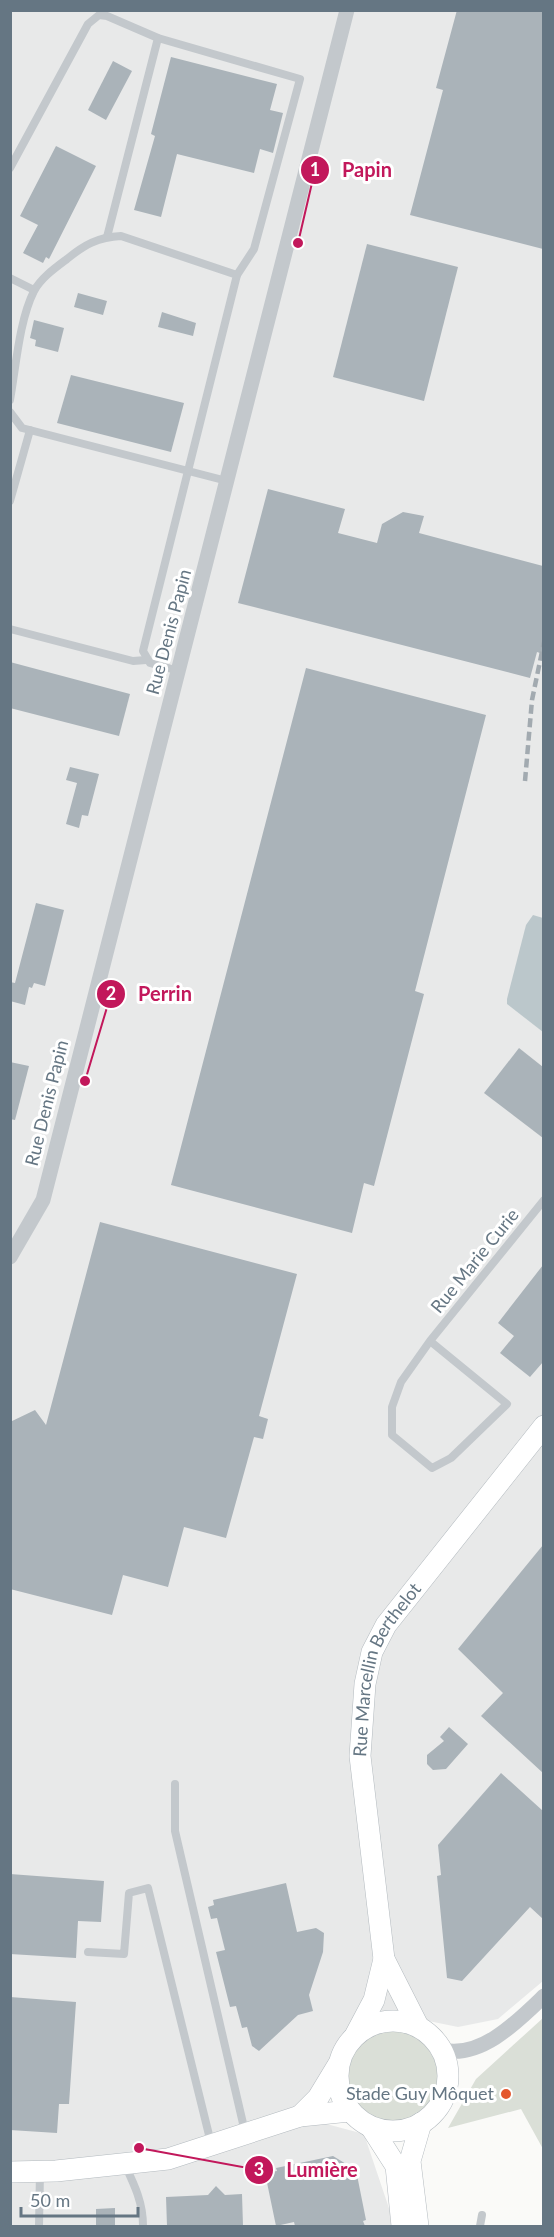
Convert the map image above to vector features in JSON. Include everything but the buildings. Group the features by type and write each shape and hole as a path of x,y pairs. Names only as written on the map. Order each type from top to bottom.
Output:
{"main road":[{"name":"Rue Marcellin Berthelot","path":"417,2026 384,1959 359,1748 365,1683 372,1652 386,1625 543,1426"},
{"name":"Rue Marcellin Berthelot","path":"356,2034 374,2000 384,1959"},
{"path":"300,2116 318,2098 345,2048 356,2034 369,2025 385,2020 402,2021 417,2026 432,2036 442,2050 447,2065 448,2082 439,2105 421,2123 405,2130 388,2131 371,2127"},
{"path":"338,2064 337,2080 341,2097 350,2111 371,2127 396,2166 402,2226"},
{"path":"10,2172 168,2159 300,2116 350,2111"},
{"path":"418,2226 410,2161 421,2123"}],"street":[{"name":"Rue Denis Papin","path":"10,1257 43,1200 347,10"},
{"path":"442,2050 457,2053 490,2041 543,1996"}],"lane":[{"path":"10,168 88,24 99,15 107,16 158,38 300,79 254,249 237,275 142,651 146,660"},
{"path":"107,237 158,38"},
{"path":"10,400 27,311 34,290 46,275 84,245 107,237 121,236 237,275"},
{"path":"10,278 34,290"},
{"path":"10,412 22,428 227,481"},
{"path":"10,501 30,430"},
{"path":"10,629 133,661 146,660 179,671"},
{"name":"Rue Marie Curie","path":"430,1341 507,1404 451,1458 432,1468 392,1435 392,1407 401,1382 430,1341 543,1200"},
{"path":"175,1784 175,1831 245,2134"},
{"path":"88,1952 124,1954 129,1893 148,1888 212,2144"},
{"path":"125,2163 138,2190 143,2210 143,2226"},
{"path":"39,2226 40,2170"},
{"path":"480,2226 482,2215"}],"shaded area":[{"path":"11,11 543,11 543,1981 498,2019 458,2027 360,2007 307,2097 319,2122 364,2134 395,2226 11,2226"},
{"path":"533,915 543,918 543,1032 507,1004 526,925"},
{"name":"Stade Guy Môquet","path":"543,2018 543,2149 521,2109 448,2128 476,2079"},
{"path":"392,2027 411,2031 426,2042 437,2057 441,2076 437,2095 426,2110 411,2121 392,2125 373,2121 358,2110 347,2095 343,2076 347,2057 358,2042 373,2031"}],"railway":[{"path":"525,781 532,700 544,642"}],"place":[{"name":"Papin","path":"298,243"},
{"name":"Perrin","path":"85,1081"},
{"name":"Stade Guy Môquet","path":"506,2094"},
{"name":"Lumière","path":"139,2148"}]}
